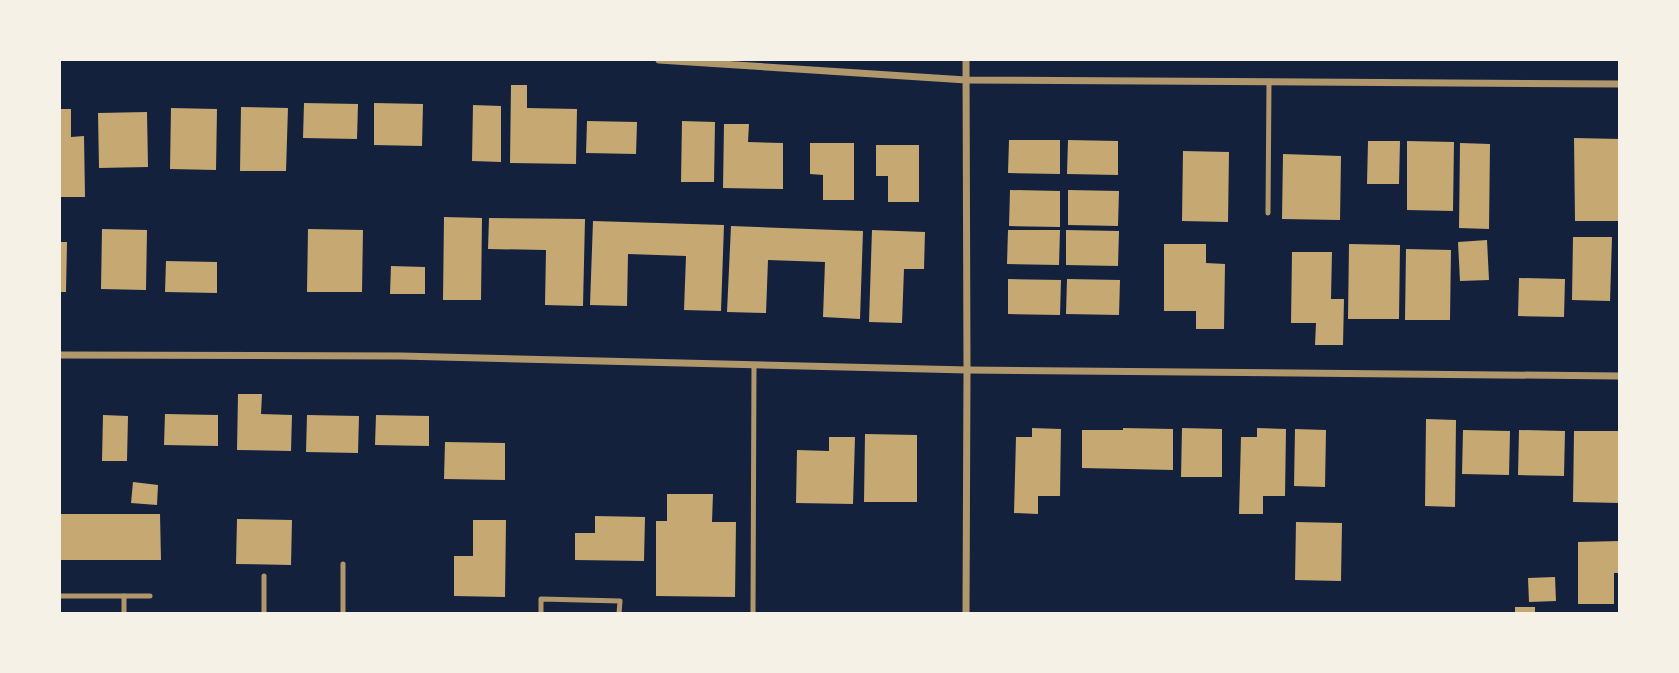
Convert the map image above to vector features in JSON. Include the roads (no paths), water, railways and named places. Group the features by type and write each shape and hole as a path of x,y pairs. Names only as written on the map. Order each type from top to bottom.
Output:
{"street":[{"path":"659,60 966,80 1619,84"},
{"path":"966,60 967,614"},
{"path":"60,355 401,356 967,370 1619,376"}],"lane":[{"path":"1268,212 1269,82"},
{"path":"753,614 754,365"},
{"path":"343,564 343,614"},
{"path":"264,576 264,614"},
{"path":"60,596 150,596"},
{"path":"124,596 124,614"},
{"path":"541,614 541,599 620,601 620,614"}]}
